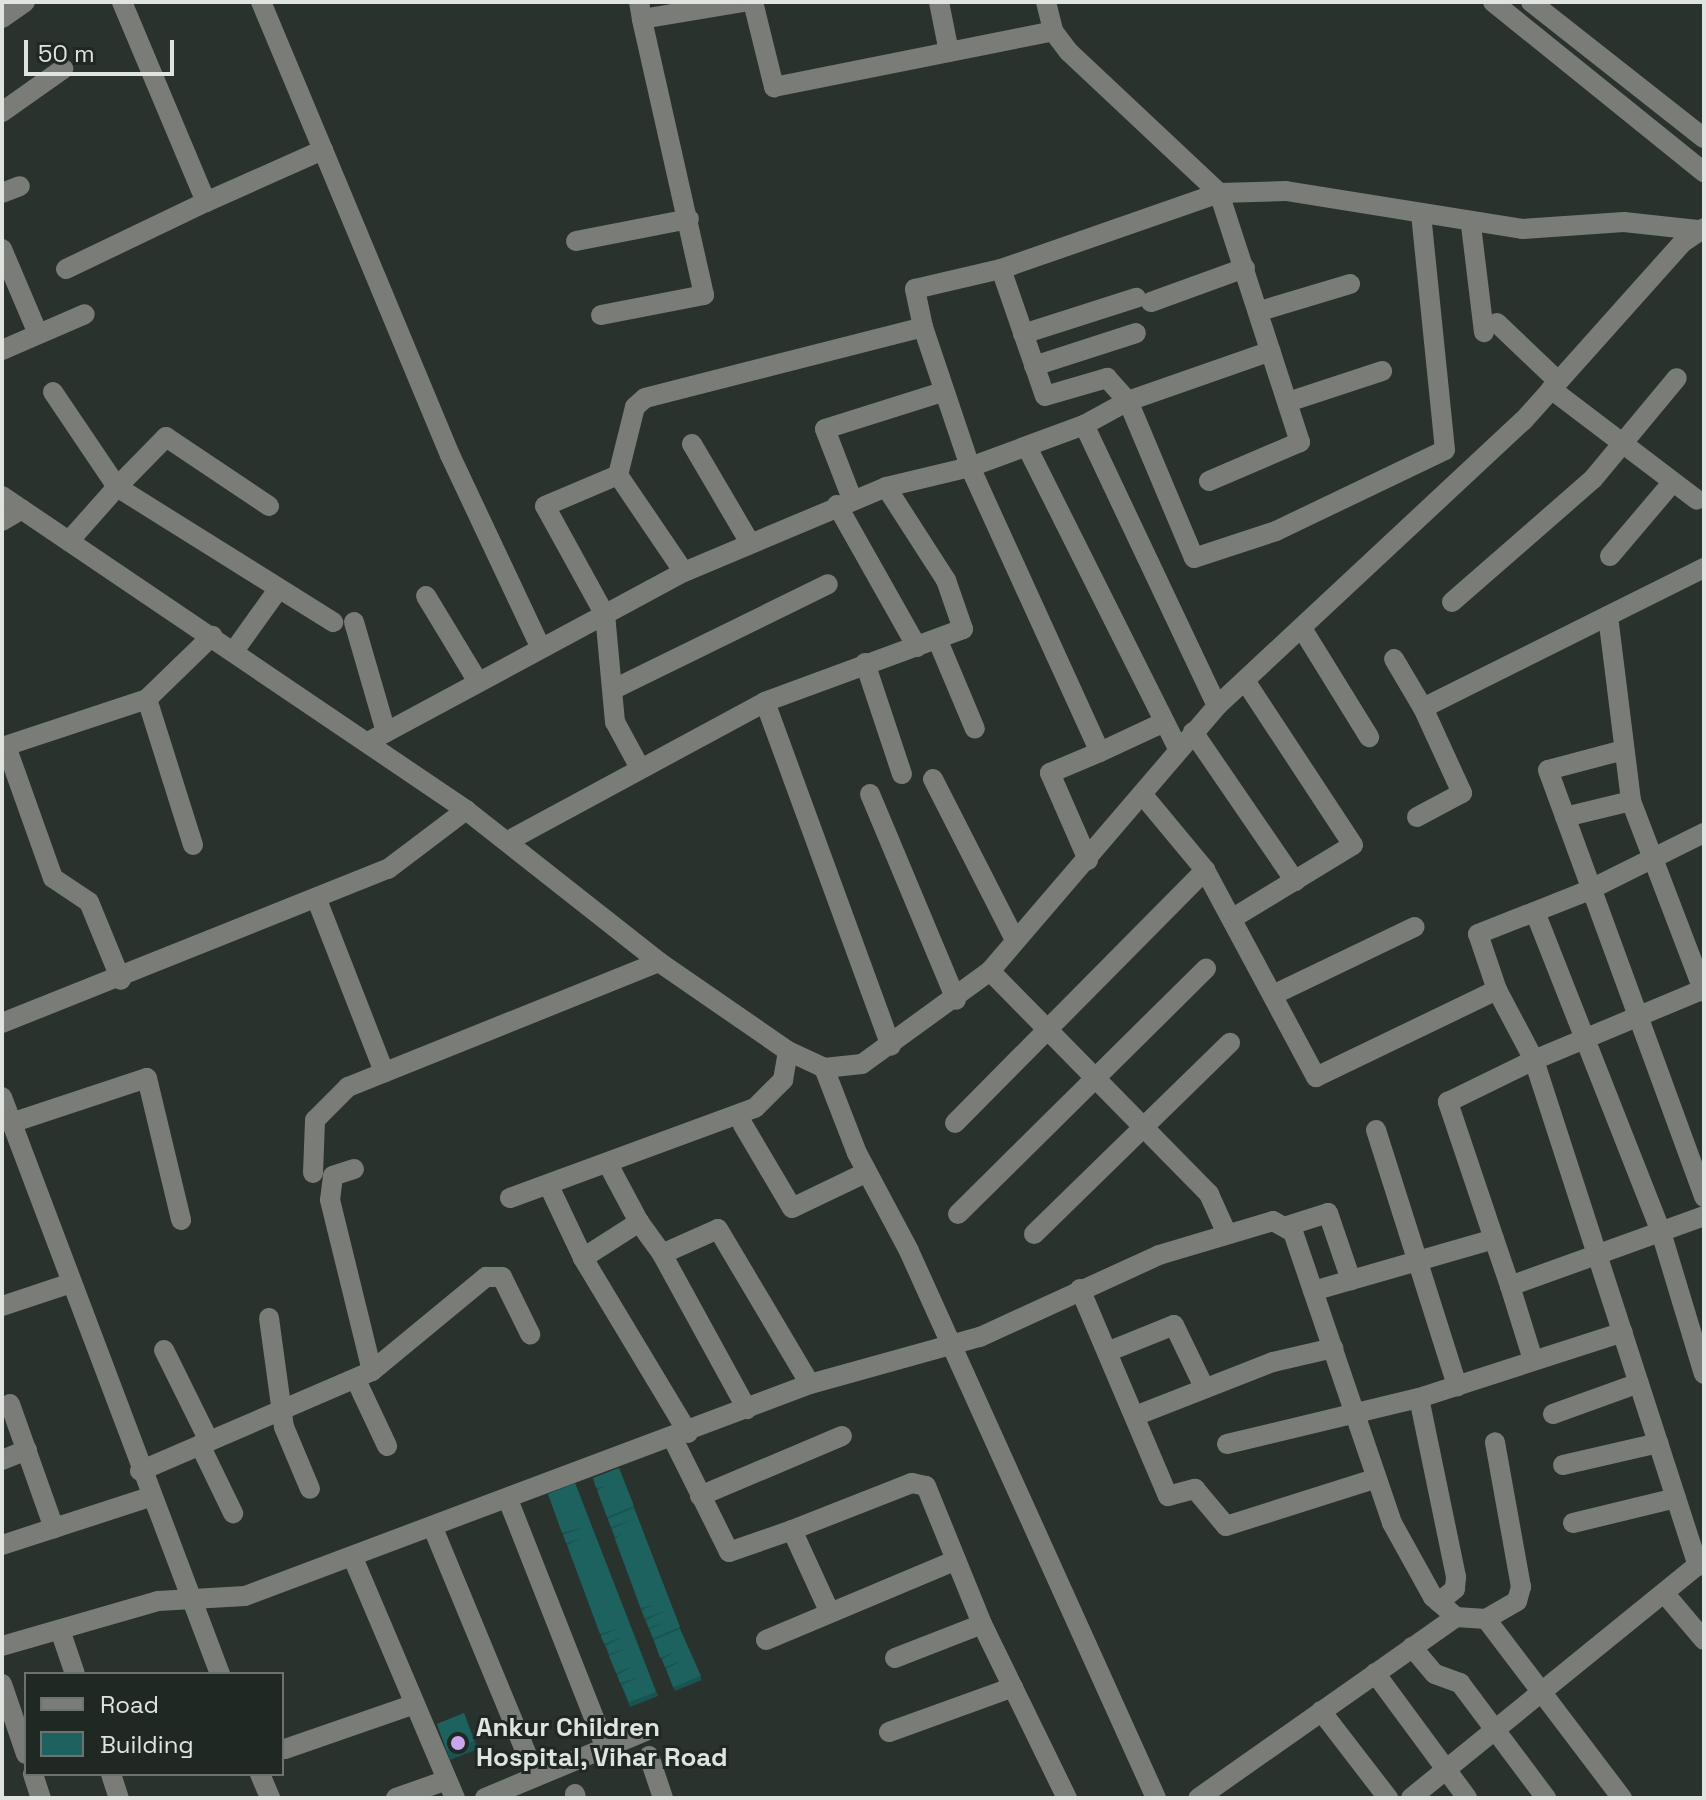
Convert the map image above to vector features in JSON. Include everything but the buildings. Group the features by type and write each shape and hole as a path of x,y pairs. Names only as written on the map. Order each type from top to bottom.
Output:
{"street":[{"path":"2,18 25,2"},
{"path":"122,2 206,202"},
{"path":"261,2 450,455 541,648"},
{"path":"601,315 704,295 640,11 744,2"},
{"path":"753,2 774,87 1053,31"},
{"path":"939,2 949,52"},
{"path":"1046,2 1053,31 1219,193 1271,351 1291,401 1300,442 1209,481"},
{"path":"1493,2 1704,172"},
{"path":"1531,2 1704,138"},
{"path":"2,112 63,69"},
{"path":"66,269 323,150"},
{"path":"1100,752 970,467 942,392 915,289 1001,269 1219,193 1286,191 1471,225 1624,222 1701,229"},
{"path":"1421,215 1445,450 1467,472"},
{"path":"576,241 689,219"},
{"path":"1471,225 1490,327 1620,444 1697,500"},
{"path":"2,496 234,651 377,737 659,962 788,1051 824,1068 862,1064 956,1000 990,971 1217,706 1303,630 1467,472 1701,229"},
{"path":"2,249 38,334"},
{"path":"1023,334 1245,268"},
{"path":"1001,269 1045,396 1107,378 1128,401 1194,558 1276,531 1445,450"},
{"path":"1260,311 1350,284"},
{"path":"2,350 85,314"},
{"path":"684,572 618,475 635,407 645,398 923,327"},
{"path":"1034,366 1136,333"},
{"path":"377,737 684,572 844,502 886,487 1028,449 1084,425 1128,401 1271,351"},
{"path":"1291,401 1382,371"},
{"path":"1452,602 1551,519 1677,378"},
{"path":"53,392 117,487 277,591 343,622 377,737"},
{"path":"917,647 844,502 825,429 942,392"},
{"path":"1084,425 1217,706"},
{"path":"69,541 166,437 269,506"},
{"path":"692,444 750,543"},
{"path":"1028,449 1160,724 1178,748"},
{"path":"618,475 550,502 544,513 605,615 615,722 640,768"},
{"path":"1610,556 1672,483"},
{"path":"508,841 765,702 865,663 957,635 963,620 886,487"},
{"path":"2,521 22,509"},
{"path":"1423,708 1704,568"},
{"path":"614,689 828,584"},
{"path":"234,651 277,591"},
{"path":"426,596 478,682"},
{"path":"1533,1360 1448,1102 1534,1060 1590,1041 1639,1015 1704,990 1631,801 1620,751 1608,616"},
{"path":"1303,630 1369,737"},
{"path":"121,980 89,902 53,878 4,746 147,699 212,636"},
{"path":"938,641 975,729"},
{"path":"1394,659 1423,708 1462,793 1417,817"},
{"path":"865,663 902,774"},
{"path":"1233,918 1353,845 1246,682"},
{"path":"147,699 193,845"},
{"path":"765,702 891,1046"},
{"path":"1088,860 1050,773 1160,724"},
{"path":"1193,732 1295,881"},
{"path":"1620,751 1548,770 1587,891 1639,1015 1704,1197"},
{"path":"933,779 1015,940"},
{"path":"870,794 956,1000"},
{"path":"1142,794 1205,870 1316,1077 1497,990"},
{"path":"1565,817 1631,801"},
{"path":"2,1023 121,980 388,869 466,810"},
{"path":"1411,1798 1544,1697 1701,1563 1676,1498 1534,1060 1497,990 1477,935 1587,891 1651,856 1702,839"},
{"path":"955,1123 1205,870"},
{"path":"317,900 384,1072"},
{"path":"1535,912 1590,1041 1661,1232 1704,1374"},
{"path":"1273,995 1414,927"},
{"path":"313,1173 311,1144 324,1104 384,1072 659,962"},
{"path":"958,1214 1206,969"},
{"path":"990,971 1048,1026 1209,1194 1227,1234"},
{"path":"1034,1234 1230,1043"},
{"path":"510,1198 755,1108 783,1080 788,1051"},
{"path":"824,1068 867,1172 1156,1798"},
{"path":"11,1123 147,1078 181,1220"},
{"path":"2,1097 140,1471 219,1672"},
{"path":"743,1125 792,1208 867,1172"},
{"path":"1376,1130 1457,1386"},
{"path":"608,1164 639,1222 662,1254 747,1409"},
{"path":"354,1169 333,1176 330,1200 364,1375 387,1446"},
{"path":"549,1186 583,1258 680,1436 700,1496 729,1552 920,1482 982,1624 1067,1798"},
{"path":"2,1646 158,1601 193,1604 245,1596 509,1502 810,1384 980,1337 1080,1289 1227,1234 1273,1221 1287,1226 1328,1213 1351,1280"},
{"path":"1510,1286 1704,1216"},
{"path":"583,1258 639,1222"},
{"path":"1287,1226 1313,1291 1333,1348 1351,1415 1392,1523 1439,1602 1456,1617 1486,1619 1517,1601 1521,1587 1495,1442"},
{"path":"662,1254 718,1229 810,1384"},
{"path":"1313,1291 1494,1239"},
{"path":"140,1471 281,1407 364,1375 486,1277 502,1277 530,1334"},
{"path":"2,1306 71,1283"},
{"path":"1080,1289 1168,1496 1195,1489 1221,1525 1377,1478"},
{"path":"269,1318 281,1407 310,1489"},
{"path":"1107,1352 1174,1325 1204,1387"},
{"path":"1227,1444 1419,1398 1623,1332"},
{"path":"1135,1416 1204,1387 1333,1348"},
{"path":"164,1350 233,1513"},
{"path":"1553,1414 1639,1383"},
{"path":"1419,1398 1456,1577 1455,1589 1439,1602"},
{"path":"10,1404 54,1528"},
{"path":"700,1496 842,1436"},
{"path":"1563,1465 1658,1443"},
{"path":"2,1460 27,1450"},
{"path":"2,1545 150,1497"},
{"path":"1573,1523 1676,1498"},
{"path":"509,1502 605,1746"},
{"path":"433,1528 536,1777"},
{"path":"792,1530 830,1613"},
{"path":"353,1558 449,1790 396,1798"},
{"path":"766,1640 956,1560"},
{"path":"1665,1594 1704,1640"},
{"path":"1198,1798 1456,1617"},
{"path":"1486,1619 1622,1798"},
{"path":"895,1658 982,1624"},
{"path":"60,1630 74,1672"},
{"path":"1412,1647 1435,1674 1460,1683 1546,1798"},
{"path":"1375,1673 1467,1798"},
{"path":"2,1684 9,1724 24,1750"},
{"path":"889,1732 1013,1687"},
{"path":"285,1749 412,1705"},
{"path":"1321,1711 1388,1798"},
{"path":"485,1798 646,1731"},
{"path":"649,1756 663,1798"},
{"path":"34,1776 41,1798"},
{"path":"112,1776 119,1798"},
{"path":"261,1776 270,1798"}],"place":[{"name":"Ankur Children Hospital, Vihar Road","path":"458,1743"}]}
